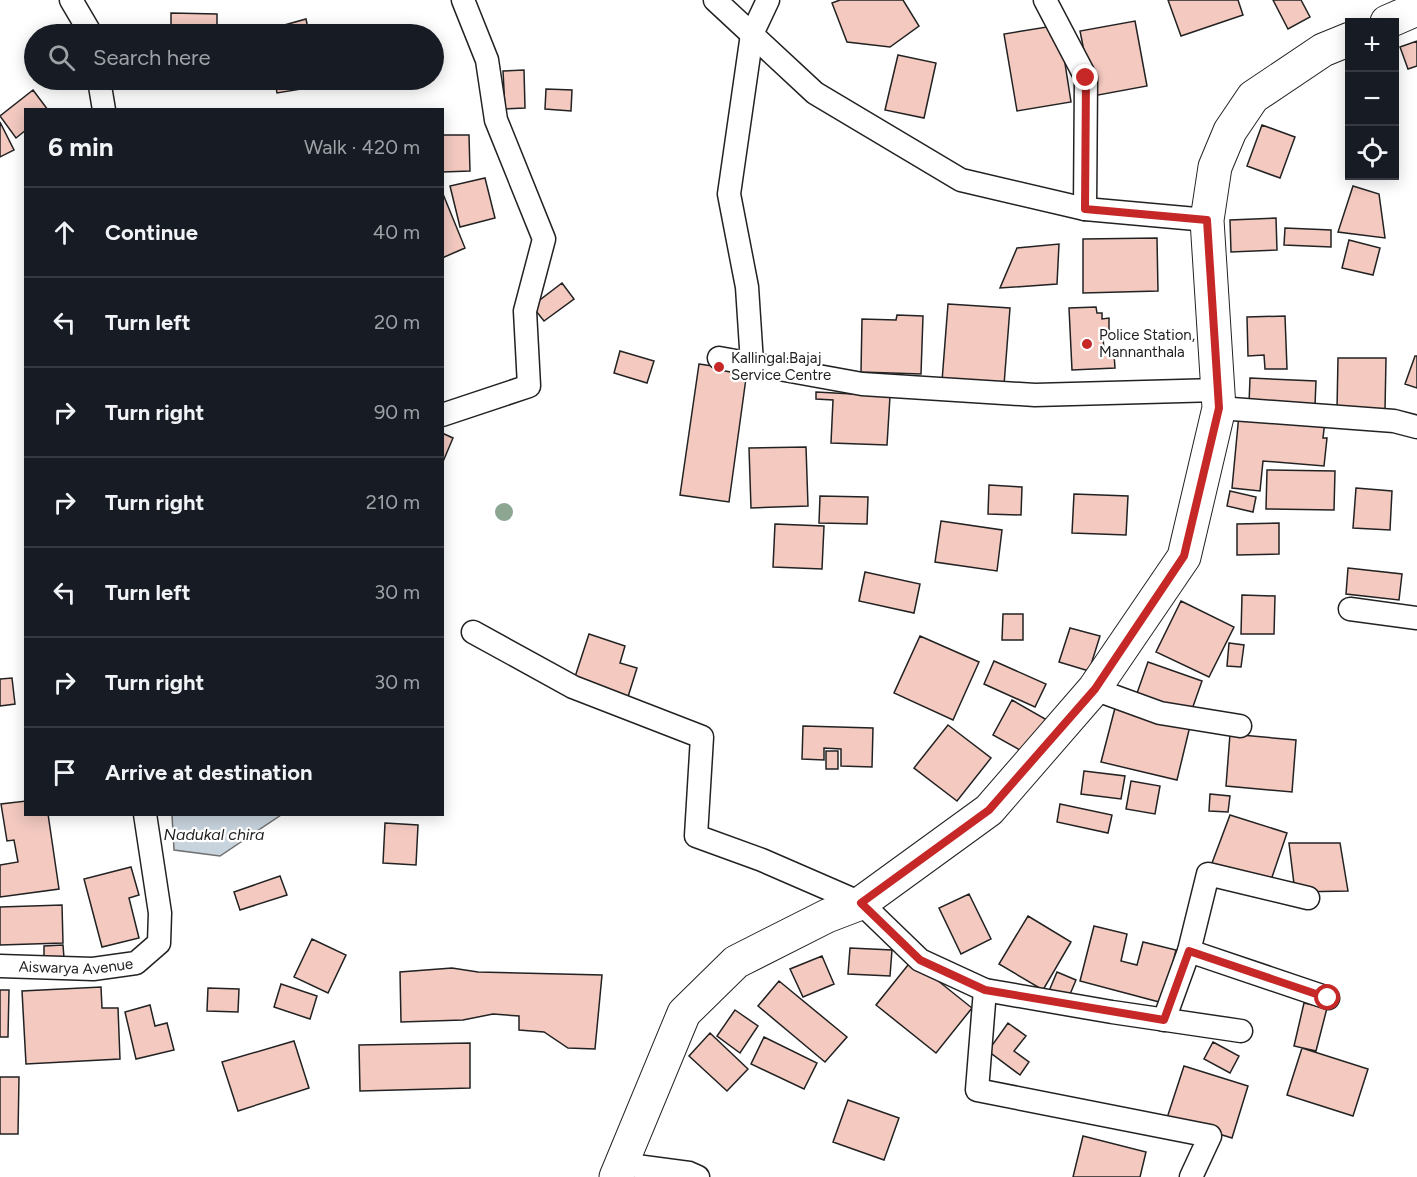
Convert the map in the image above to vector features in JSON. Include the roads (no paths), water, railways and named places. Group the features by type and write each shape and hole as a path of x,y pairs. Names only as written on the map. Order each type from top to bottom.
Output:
{"main road":[{"path":"1396,18 1417,9"},
{"path":"619,1170 684,1013 736,962 827,916 861,903 989,810 1095,689 1184,556 1219,399 1207,220 1215,167 1230,131 1253,97 1323,50 1345,41"}],"street":[{"path":"71,0 85,24"},
{"path":"444,414 529,386 525,311 544,239 496,120 487,60 463,0"},
{"path":"716,0 816,93 961,180 1085,209 1207,220"},
{"path":"752,363 747,287 729,194 752,34 768,0"},
{"path":"1045,0 1086,78 1085,209"},
{"path":"101,90 104,108"},
{"path":"719,357 862,384 1035,395 1219,399 1417,427"},
{"path":"1350,609 1417,618"},
{"path":"473,632 573,687 702,737 696,836 762,860 861,903 920,960 985,990 1241,1031"},
{"path":"1095,689 1160,713 1240,726"},
{"name":"Aiswarya Avenue","path":"0,966 93,969 136,963 159,943 160,913 145,816"},
{"path":"1164,1020 1189,951 1208,874 1308,898"},
{"path":"1189,951 1328,998"},
{"path":"985,990 977,1090 1210,1136 1191,1177"},
{"path":"619,1170 688,1173 698,1177"}],"water":[{"name":"Nadukal chira","path":"172,816 280,816 220,856 174,850"}],"place":[{"name":"Police Station, Mannanthala","path":"1087,344"},
{"name":"Kallingal.Bajaj Service Centre","path":"719,367"}]}
